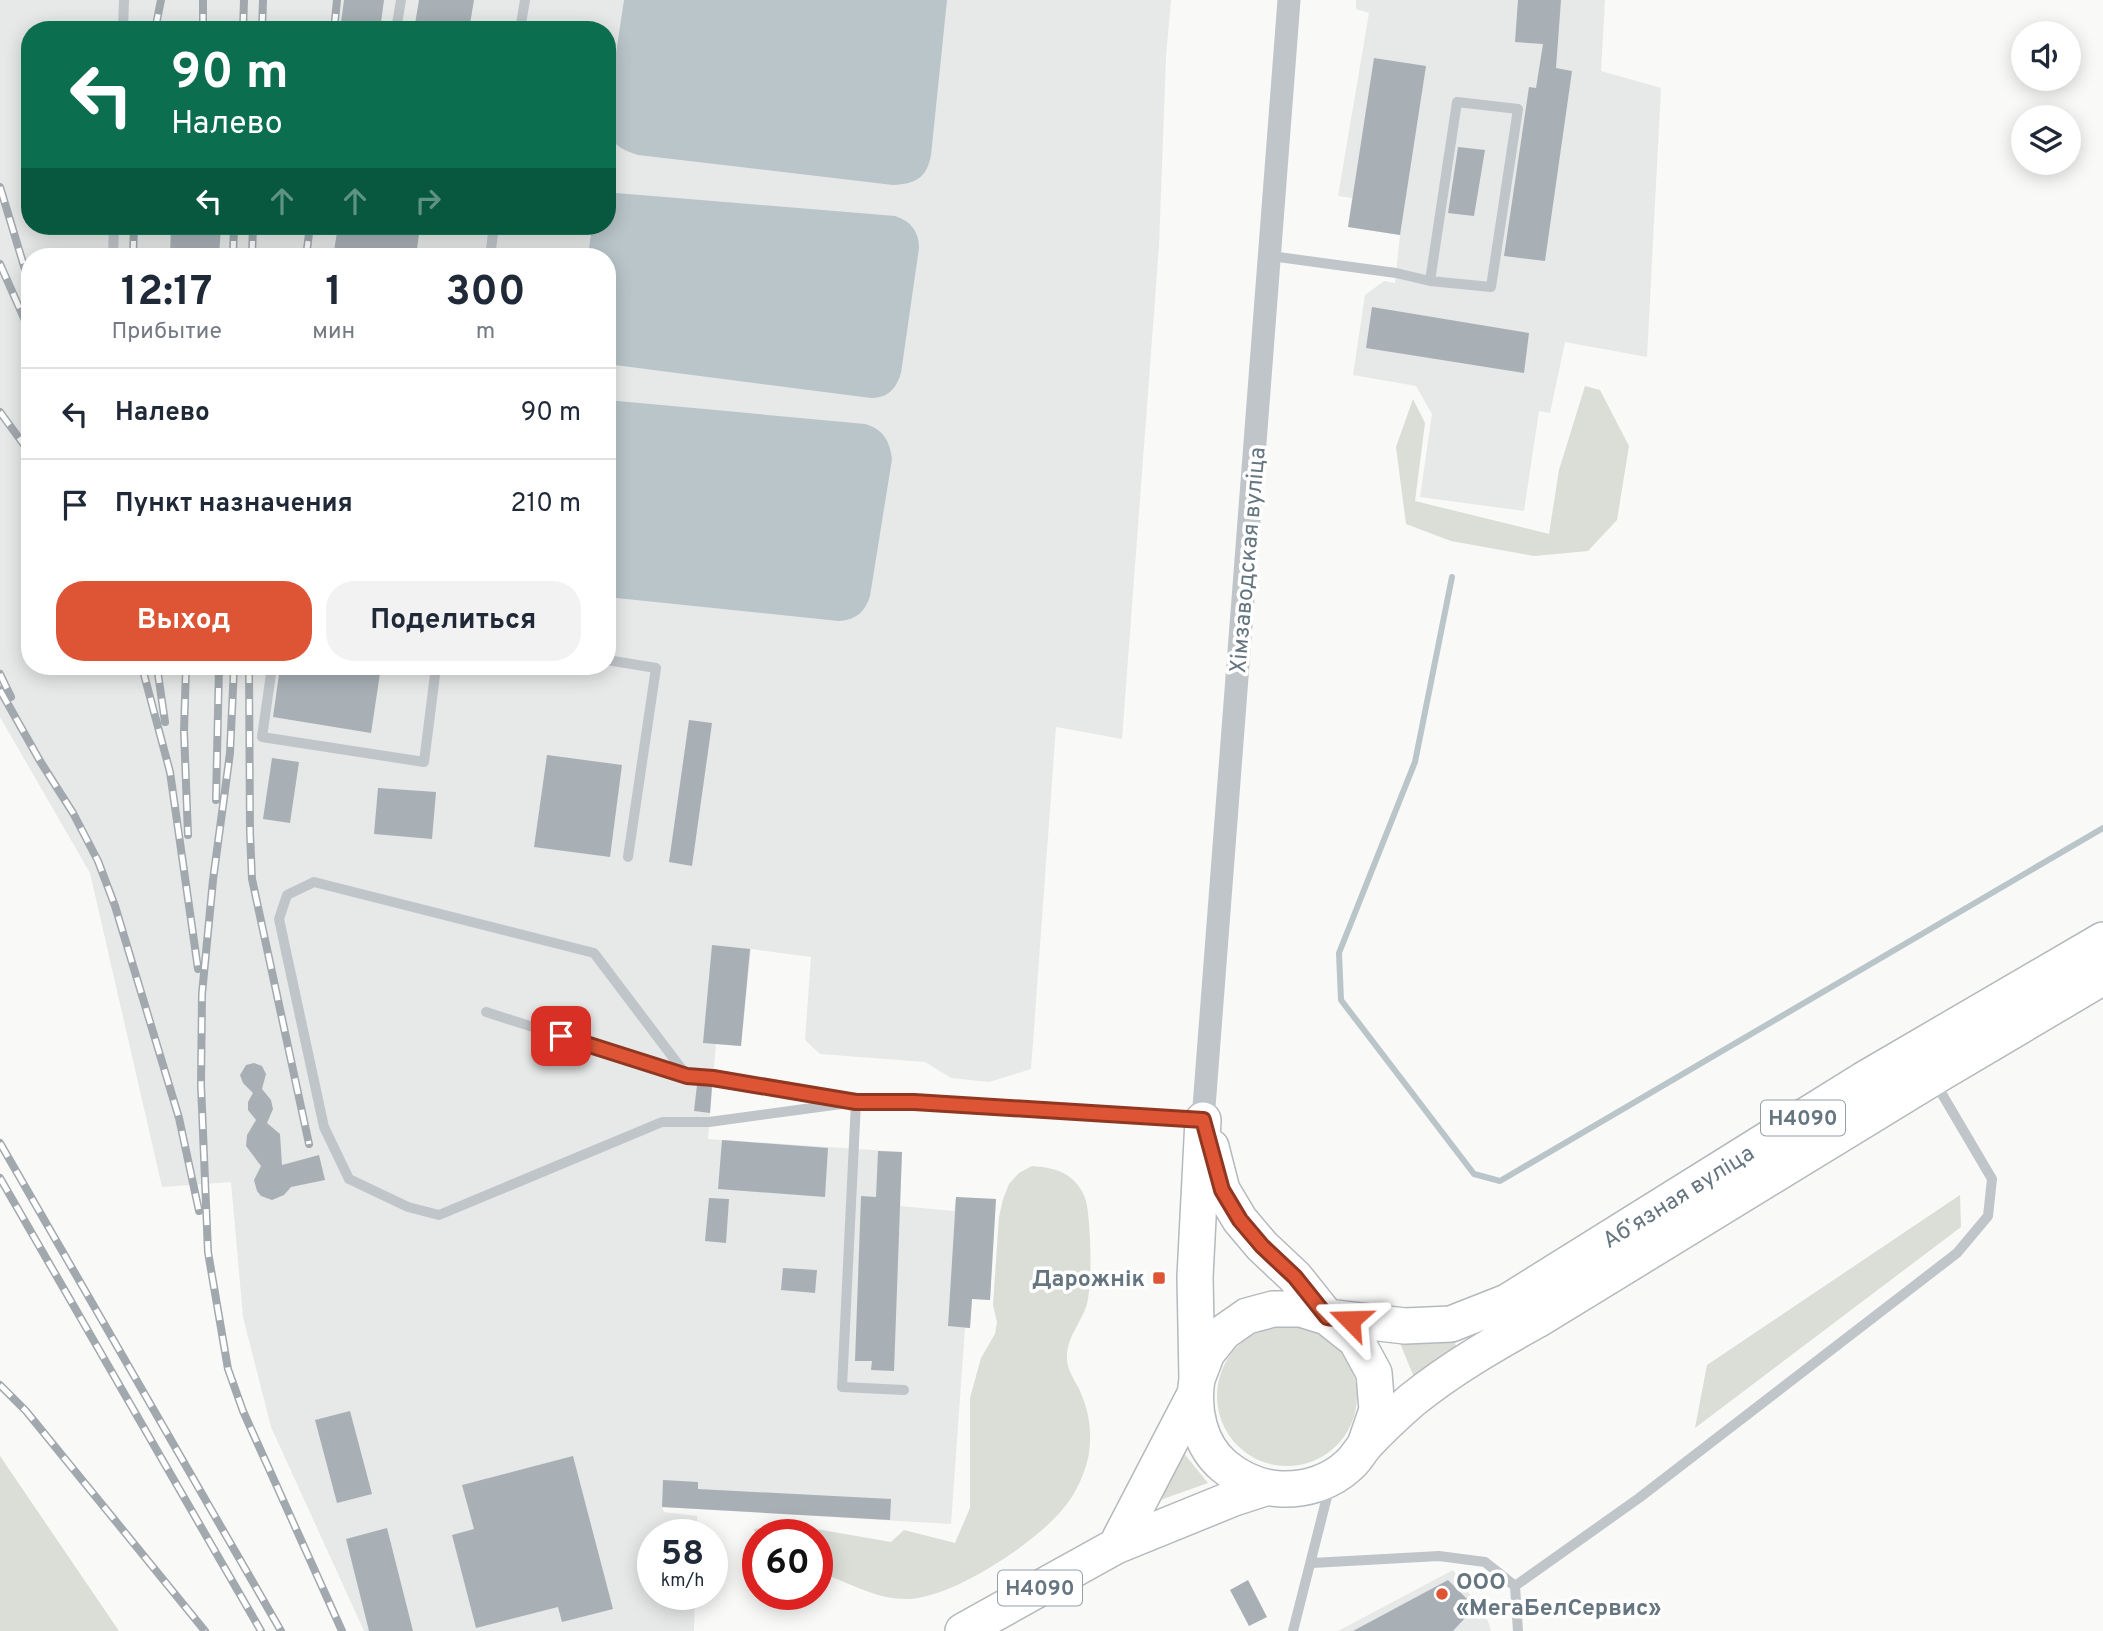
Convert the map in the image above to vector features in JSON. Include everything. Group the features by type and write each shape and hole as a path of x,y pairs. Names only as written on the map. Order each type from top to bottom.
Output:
{"main road":[{"name":"Абʼязная вуліца","path":"1327,1317 1405,1326 1451,1324 1507,1302 1863,1080 2103,940"},
{"name":"Абʼязная вуліца","path":"1365,1446 1411,1401 1469,1357 1537,1320 1927,1081 2103,977"},
{"path":"1203,1120 1222,1190 1240,1220 1262,1246 1295,1277 1327,1317"},
{"path":"1196,1386 1195,1277 1203,1120"},
{"name":"Н4090","path":"963,1631 1116,1546 1234,1498 1265,1489 1299,1490 1332,1479 1350,1464 1365,1446 1377,1410 1374,1373 1356,1340 1327,1317 1301,1309 1273,1308 1247,1316 1224,1332 1207,1353 1196,1386 1116,1546"},
{"name":"Н4090","path":"1196,1386 1197,1419 1206,1443 1221,1464 1241,1479 1265,1489"}],"street":[{"name":"Хімзаводская вуліца","path":"1203,1120 1289,0"}],"lane":[{"path":"123,21 124,0"},
{"path":"398,21 401,0"},
{"path":"521,21 524,0"},
{"path":"1271,256 1396,273 1430,281 1491,287 1518,109 1457,102 1430,281"},
{"path":"616,661 656,668 628,857"},
{"path":"271,675 262,737 424,762 435,675"},
{"path":"687,1076 594,953 314,882 287,895 279,919 324,1127 349,1179 408,1207 439,1214 662,1122 709,1122 856,1102 928,1103 1203,1120"},
{"path":"486,1012 687,1076 856,1102"},
{"path":"1515,1586 1639,1498 1957,1253 1988,1216 1992,1180 1939,1089"},
{"path":"856,1102 842,1387 904,1390"},
{"path":"1293,1631 1332,1479"},
{"path":"1312,1563 1440,1556 1485,1562 1515,1586 1518,1631"}],"shaded area":[{"path":"0,0 1171,0 1166,57 1159,246 1122,739 1056,727 1031,1069 989,1082 951,1078 925,1062 820,1054 805,1040 811,957 751,949 741,1046 716,1044 708,1139 902,1152 900,1206 954,1211 956,1197 996,1199 990,1300 972,1299 970,1328 965,1328 951,1524 662,1507 664,1512 697,1516 697,1519 637,1519 637,1610 695,1610 694,1631 364,1631 271,1427 243,1317 231,1182 162,1187 90,873 0,717"},
{"path":"624,0 947,0 931,155 923,174 908,183 893,185 638,155 623,149 616,144 616,53"},
{"path":"1356,0 1605,0 1601,71 1661,88 1647,357 1565,342 1550,413 1539,411 1524,511 1420,497 1432,414 1416,386 1353,375 1365,295 1384,281 1395,283 1400,235 1348,227 1352,198 1338,196 1369,13 1356,9"},
{"path":"616,193 895,216 910,224 916,232 919,248 901,373 897,384 887,394 871,398 616,365 616,248 589,248 591,235 616,235"},
{"path":"1585,386 1600,390 1629,446 1617,520 1588,551 1534,556 1451,541 1406,524 1396,447 1413,399 1425,423 1415,501 1549,534 1559,470"},
{"path":"616,401 865,424 881,433 887,441 892,459 870,596 865,607 855,617 839,621 616,598"},
{"path":"1032,1166 1048,1168 1068,1176 1080,1189 1088,1211 1088,1298 1069,1343 1067,1356 1069,1370 1086,1406 1090,1429 1088,1460 1083,1476 1067,1504 1049,1524 1013,1553 947,1589 926,1596 896,1598 873,1593 833,1578 833,1532 891,1542 904,1530 955,1543 970,1508 970,1398 981,1358 995,1334 997,1322 993,1305 999,1217 1009,1184 1019,1173"},
{"path":"1960,1195 1961,1227 1695,1428 1707,1365"},
{"path":"1287,1326 1314,1331 1337,1346 1352,1369 1357,1396 1352,1423 1337,1446 1314,1461 1287,1466 1260,1461 1237,1446 1222,1423 1217,1396 1222,1369 1237,1346 1260,1331"},
{"path":"1451,1336 1458,1349 1416,1382 1399,1341"},
{"path":"1182,1451 1208,1483 1149,1504"},
{"path":"0,1456 119,1631 0,1631"},
{"name":"ООО «МегаБелСервис»","path":"1453,1570 1488,1621 1491,1631 1338,1631"}],"building":[{"path":"344,0 384,0 381,21 341,21"},
{"path":"419,0 474,0 470,21 416,21"},
{"path":"1518,0 1561,0 1556,68 1572,71 1545,261 1504,256 1529,87 1536,88 1543,44 1515,42"},
{"path":"1374,58 1426,66 1400,235 1348,227"},
{"path":"1458,147 1485,150 1474,216 1448,213"},
{"path":"171,235 220,235 220,248 170,248"},
{"path":"337,235 419,235 417,248 334,248"},
{"path":"1372,307 1529,333 1524,373 1366,348"},
{"path":"279,675 380,675 371,733 273,717"},
{"path":"689,720 712,723 692,866 669,862"},
{"path":"547,755 622,765 610,857 534,847"},
{"path":"272,758 299,762 290,823 263,819"},
{"path":"378,788 436,792 432,839 374,834"},
{"path":"712,945 750,949 741,1046 703,1043"},
{"path":"254,1063 262,1066 266,1074 262,1089 271,1100 273,1109 267,1123 280,1134 282,1165 319,1155 325,1180 291,1187 284,1195 272,1200 261,1196 257,1191 254,1180 261,1166 246,1146 247,1135 256,1120 248,1110 248,1102 253,1093 243,1083 240,1075 246,1065"},
{"path":"697,1085 712,1086 710,1113 694,1111"},
{"path":"722,1140 828,1148 825,1197 718,1189"},
{"path":"878,1151 902,1152 894,1371 871,1370 872,1361 855,1361 861,1196 876,1197"},
{"path":"956,1197 996,1199 990,1300 972,1299 970,1328 948,1326"},
{"path":"709,1198 729,1199 726,1243 705,1241"},
{"path":"783,1268 817,1270 815,1293 781,1290"},
{"path":"350,1411 372,1494 337,1503 315,1420"},
{"path":"573,1456 613,1609 562,1622 558,1607 476,1628 452,1535 474,1529 462,1485"},
{"path":"663,1480 698,1482 698,1489 891,1499 890,1520 662,1507"},
{"path":"387,1528 413,1631 369,1631 346,1539"},
{"path":"1248,1580 1267,1617 1249,1626 1230,1590"},
{"name":"ООО «МегаБелСервис»","path":"1448,1580 1475,1607 1453,1631 1353,1631"}],"waterway":[{"path":"1452,577 1415,762 1339,953 1341,1000 1474,1174 1500,1181 2103,828"}],"railway":[{"path":"157,21 161,0"},
{"path":"203,0 203,21"},
{"path":"243,21 244,0"},
{"path":"262,21 263,0"},
{"path":"335,21 337,0"},
{"path":"0,187 21,256"},
{"path":"133,248 134,235"},
{"path":"233,248 234,235"},
{"path":"252,248 253,235"},
{"path":"307,248 309,235"},
{"path":"0,264 21,311"},
{"path":"0,412 21,441"},
{"path":"0,674 11,697"},
{"path":"144,675 170,772 198,969"},
{"path":"158,675 165,722"},
{"path":"186,675 184,731 188,835"},
{"path":"216,800 219,675"},
{"path":"234,675 230,753 213,880 202,994 201,1085 208,1252 228,1369 243,1411 342,1631"},
{"path":"249,675 252,879 309,1144"},
{"path":"0,690 73,813 98,861 115,906 179,1118 199,1211"},
{"path":"0,1143 281,1631"},
{"path":"0,1178 261,1631"},
{"path":"0,1385 26,1411 205,1631"}],"place":[{"name":"Дарожнік","path":"1159,1278"},
{"name":"ООО «МегаБелСервис»","path":"1442,1594"}],"route":[{"path":"561,1036 687,1076 856,1102 914,1102 1203,1120 1222,1190 1240,1220 1262,1246 1295,1277 1327,1317 1350,1320"}]}
